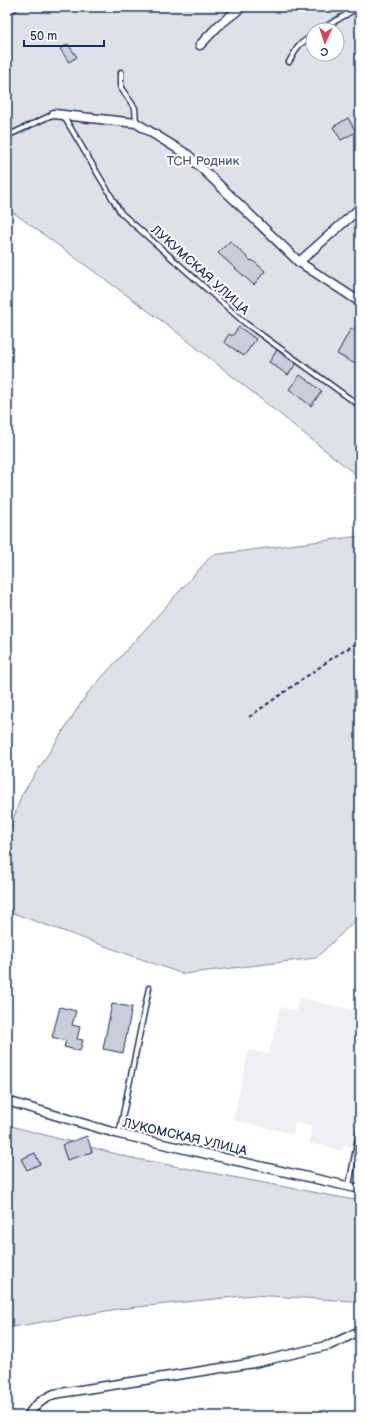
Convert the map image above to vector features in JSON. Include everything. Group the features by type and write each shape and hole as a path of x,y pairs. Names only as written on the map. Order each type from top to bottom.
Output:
{"street":[{"path":"200,45 219,25 242,7"},
{"path":"54,114 136,123 188,155 299,262 360,302"},
{"path":"299,262 360,208"},
{"name":"ЛУКОМСКАЯ УЛИЦА","path":"7,1101 119,1134 360,1189"},
{"path":"28,1416 31,1410 40,1401 54,1394 254,1362 330,1345 360,1331"}],"lane":[{"path":"7,14 16,7"},
{"path":"334,22 359,7"},
{"path":"289,62 299,45 305,41"},
{"path":"121,72 121,88 135,108 136,123"},
{"path":"7,136 54,114"},
{"name":"ЛУКУМСКАЯ УЛИЦА","path":"63,115 121,212 245,323 360,406"},
{"path":"119,1134 149,988"},
{"path":"349,1186 360,1127"}],"path":[{"path":"249,717 334,657 360,641"}],"shaded area":[{"path":"299,998 357,1011 360,998 360,1149 344,1145 342,1151 309,1143 312,1127 295,1123 293,1134 233,1120 249,1050 269,1054 280,1007 296,1011"}],"green space":[{"name":"ТСН Родник","path":"7,7 360,7 360,478 173,329 7,208"},
{"path":"360,536 360,916 316,958 183,974 7,911 7,839 21,796 87,694 212,555"},
{"path":"7,1125 132,1158 360,1201 360,1304 354,1301 253,1295 118,1309 7,1328"}],"building":[{"path":"68,44 77,57 69,62 60,49"},
{"path":"348,118 356,132 341,140 333,127"},
{"path":"230,241 251,261 252,260 265,271 254,285 218,253"},
{"path":"239,327 256,339 244,356 224,342 229,334 232,336"},
{"path":"351,328 360,333 360,358 357,365 337,354"},
{"path":"277,350 296,364 288,375 269,362"},
{"path":"300,375 322,391 311,406 289,389"},
{"path":"112,1004 132,1007 123,1053 103,1049"},
{"path":"60,1007 76,1011 72,1025 80,1027 77,1039 83,1040 80,1051 64,1047 66,1041 52,1037"},
{"path":"87,1136 92,1152 67,1160 62,1145"},
{"path":"35,1153 40,1164 27,1170 21,1159"}]}
